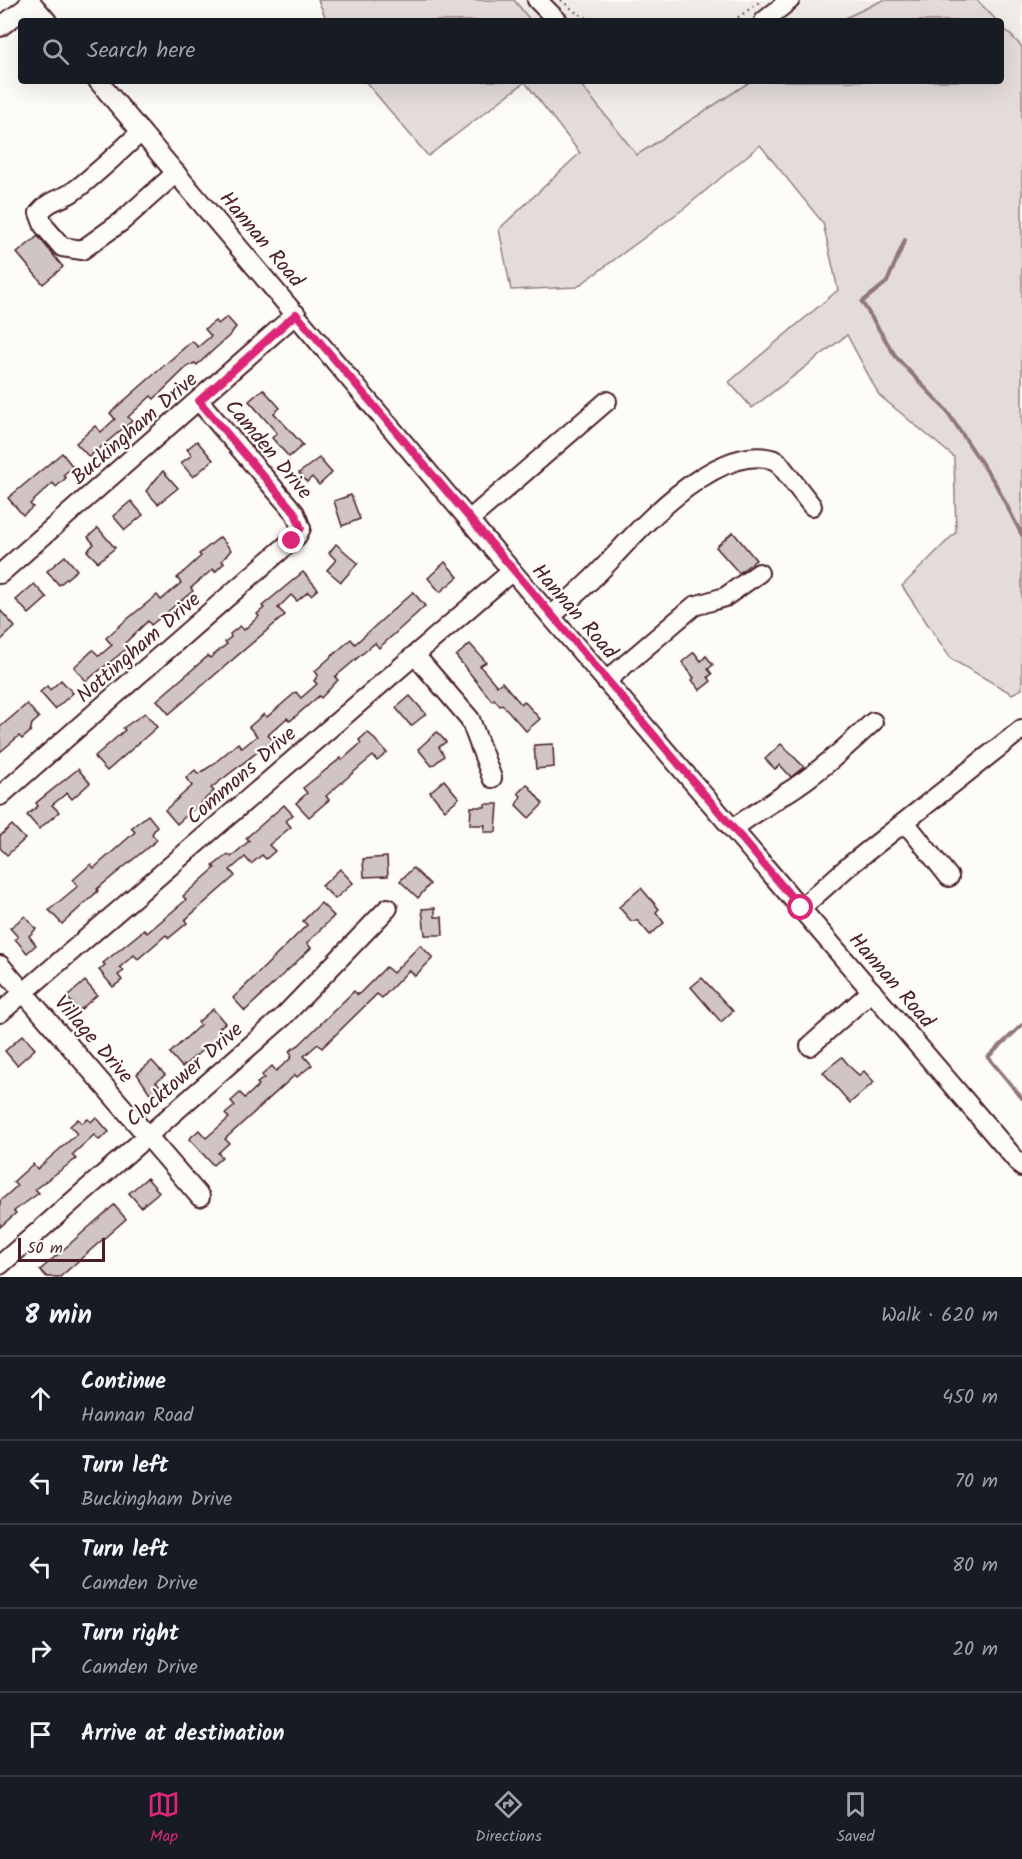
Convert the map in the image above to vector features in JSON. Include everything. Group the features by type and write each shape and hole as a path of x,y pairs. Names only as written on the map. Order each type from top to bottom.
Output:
{"street":[{"path":"537,0 555,18"},
{"path":"768,18 790,0"},
{"path":"0,27 31,2 44,18"},
{"name":"Hannan Road","path":"101,84 512,572 1022,1167"},
{"path":"141,132 95,175 70,193 49,201 39,213 44,226 62,247 82,250 121,222 177,173"},
{"name":"Buckingham Drive","path":"0,574 296,314"},
{"name":"Camden Drive","path":"199,401 295,513 301,528"},
{"path":"469,520 607,401"},
{"path":"551,616 615,556 637,529 686,489 728,464 761,458 777,461 812,506"},
{"name":"Nottingham Drive","path":"0,796 292,541 301,528"},
{"name":"Commons Drive","path":"0,1013 512,572"},
{"path":"606,681 694,606 725,597 759,573"},
{"path":"415,655 470,719 492,778"},
{"path":"733,829 833,758 873,722"},
{"path":"801,908 850,865 1022,729"},
{"path":"905,822 949,877"},
{"name":"Clocktower Drive","path":"0,1265 282,1018 388,908"},
{"name":"Village Drive","path":"0,965 200,1197"},
{"path":"810,1046 872,990"}],"path":[{"path":"561,0 578,14 588,18"},
{"path":"737,18 762,0"}],"shaded area":[{"path":"318,0 514,0 529,18 326,18"},
{"path":"493,0 1022,0 1022,410 767,84 1004,84 1004,18 508,18"},
{"path":"883,0 977,0 994,18 845,18"},
{"path":"1004,28 1022,47 1022,689 1012,694 951,659 902,586 956,532 954,457 879,395 847,335 752,408 729,382 838,290 823,223 760,145 686,207 577,287 511,290 499,229 580,153 527,84 580,84 637,155 746,84 1004,84"},
{"path":"368,84 522,84 428,156"},
{"path":"561,84 763,84 641,182"}],"building":[{"path":"38,236 63,267 43,284 17,253"},
{"path":"227,317 236,327 229,336 197,365 195,363 188,366 154,399 151,396 128,417 132,421 89,457 76,443 95,426 101,432 115,419 110,413 192,341 198,347 211,336 205,329 215,321 218,324"},
{"path":"263,389 280,408 274,413 303,445 289,457 272,438 277,433 249,401"},
{"path":"197,441 213,460 193,477 181,463 192,455 187,449"},
{"path":"62,453 73,467 63,475 66,478 56,487 53,483 30,504 33,507 23,515 8,498"},
{"path":"319,458 332,473 319,485 312,477 307,482 299,473"},
{"path":"163,471 178,488 158,504 146,491"},
{"path":"351,495 360,519 342,526 334,501"},
{"path":"131,501 143,515 125,530 113,516"},
{"path":"98,528 115,548 98,562 87,551 94,544 88,537"},
{"path":"733,532 756,560 739,573 716,547"},
{"path":"220,537 231,550 222,561 224,563 215,572 213,569 191,588 193,591 151,625 148,621 125,643 129,647 86,681 74,667 93,650 99,656 112,645 106,638 157,595 161,600 181,583 177,578 201,556 199,554"},
{"path":"336,544 358,563 341,582 327,570 336,560 329,553"},
{"path":"65,556 77,570 59,585 47,571"},
{"path":"445,562 458,577 440,592 428,578"},
{"path":"303,572 318,589 311,595 308,592 297,601 291,595 278,608 285,615 169,714 157,700 208,656 210,658 227,644 225,642 231,637 230,634 240,626 244,630 259,616 257,614 264,608 262,606"},
{"path":"34,584 47,598 29,614 16,600"},
{"path":"413,592 425,606 379,648 375,643 335,677 338,680 321,698 319,696 290,721 287,718 268,735 273,740 211,788 214,791 177,824 165,810 192,786 186,778 195,770 198,774 211,766 238,743 242,748 257,736 249,727 264,714 267,717 296,692 301,698 317,684 314,681 318,675 315,671 351,639 355,644"},
{"path":"0,610 15,627 0,641"},
{"path":"470,644 486,662 480,666 497,686 502,682 521,704 524,701 540,719 526,731 502,704 500,706 494,699 492,701 456,656"},
{"path":"694,652 701,661 706,656 713,665 708,669 712,674 708,677 711,681 700,690 682,662"},
{"path":"61,680 73,693 55,709 40,692 47,686 50,690"},
{"path":"410,696 426,714 411,726 396,708"},
{"path":"27,704 39,718 32,724 30,732 22,739 19,736 0,752 0,727"},
{"path":"145,713 157,727 107,771 94,757 125,730 123,728"},
{"path":"368,732 387,753 377,761 373,756 362,765 326,796 329,800 309,817 296,803 307,793 303,788 341,758 342,760 361,743 359,740"},
{"path":"437,732 446,742 439,747 444,756 432,766 418,749"},
{"path":"553,744 554,767 536,769 534,745"},
{"path":"781,744 804,767 791,777 780,765 775,769 765,759"},
{"path":"78,769 90,783 72,799 67,793 52,805 59,812 39,829 27,815 38,806 36,803"},
{"path":"444,780 459,798 445,810 430,792"},
{"path":"527,784 543,804 529,818 516,805 521,796 518,793"},
{"path":"485,804 498,804 496,832 484,832 485,825 470,825 471,807 485,807"},
{"path":"284,805 293,815 286,821 291,827 269,845 275,851 266,859 262,855 251,864 245,857 230,870 235,876 185,920 187,923 169,938 166,935 138,959 134,955 120,967 124,971 118,975 122,980 113,987 99,970 105,965 103,963 144,930 147,933 186,900 183,896 215,868 213,866 228,854 231,857 249,841 246,838"},
{"path":"148,815 157,826 152,834 157,840 97,889 98,891 62,924 49,910 78,886 73,880 91,864 94,868 135,832 131,828"},
{"path":"12,825 25,839 7,855 0,848 0,836"},
{"path":"387,857 388,876 364,877 363,859"},
{"path":"413,868 430,884 418,898 400,881"},
{"path":"340,869 353,883 335,899 322,886"},
{"path":"641,888 659,909 656,912 664,923 650,935 638,921 631,921 619,907"},
{"path":"321,903 334,916 307,943 311,948 245,1011 233,998 307,925 303,921"},
{"path":"435,908 435,917 442,917 443,935 425,935 422,909"},
{"path":"25,916 36,929 29,936 36,945 27,953 15,939 18,937 10,928"},
{"path":"420,945 433,958 415,976 409,970 382,998 377,994 322,1048 318,1044 304,1056 312,1065 297,1077 295,1075 225,1139 229,1143 218,1153 222,1157 213,1165 189,1139 199,1130 206,1138 229,1118 225,1114 235,1106 231,1101 240,1093 245,1098 259,1085 257,1083 264,1078 262,1075 272,1066 276,1071 290,1059 292,1055 289,1051 299,1045 354,991 358,995 386,967 393,973"},
{"path":"702,978 733,1011 721,1022 691,987"},
{"path":"85,981 97,995 79,1011 67,997"},
{"path":"213,1009 225,1023 217,1030 221,1035 182,1067 170,1053 200,1025 198,1022"},
{"path":"23,1035 35,1049 17,1065 5,1051"},
{"path":"842,1057 859,1075 864,1071 874,1082 850,1103 823,1072"},
{"path":"152,1061 165,1075 156,1082 161,1087 151,1095 137,1074"},
{"path":"96,1117 109,1132 99,1140 94,1135 72,1155 76,1159 35,1189 39,1193 14,1211 16,1213 0,1227 0,1201 17,1186 13,1182 33,1164 37,1169 77,1134 70,1126 78,1119 82,1123 88,1119 91,1122"},
{"path":"147,1178 159,1192 141,1207 129,1193"},
{"path":"114,1205 126,1219 60,1277 47,1277 40,1270"}],"waterway":[{"path":"905,240 887,282 862,302 896,357 946,410 995,483 1022,535"},
{"path":"1022,1025 988,1057 1022,1098"}],"route":[{"path":"292,541 301,528 295,513 199,401 296,314 512,572 801,908"}]}
